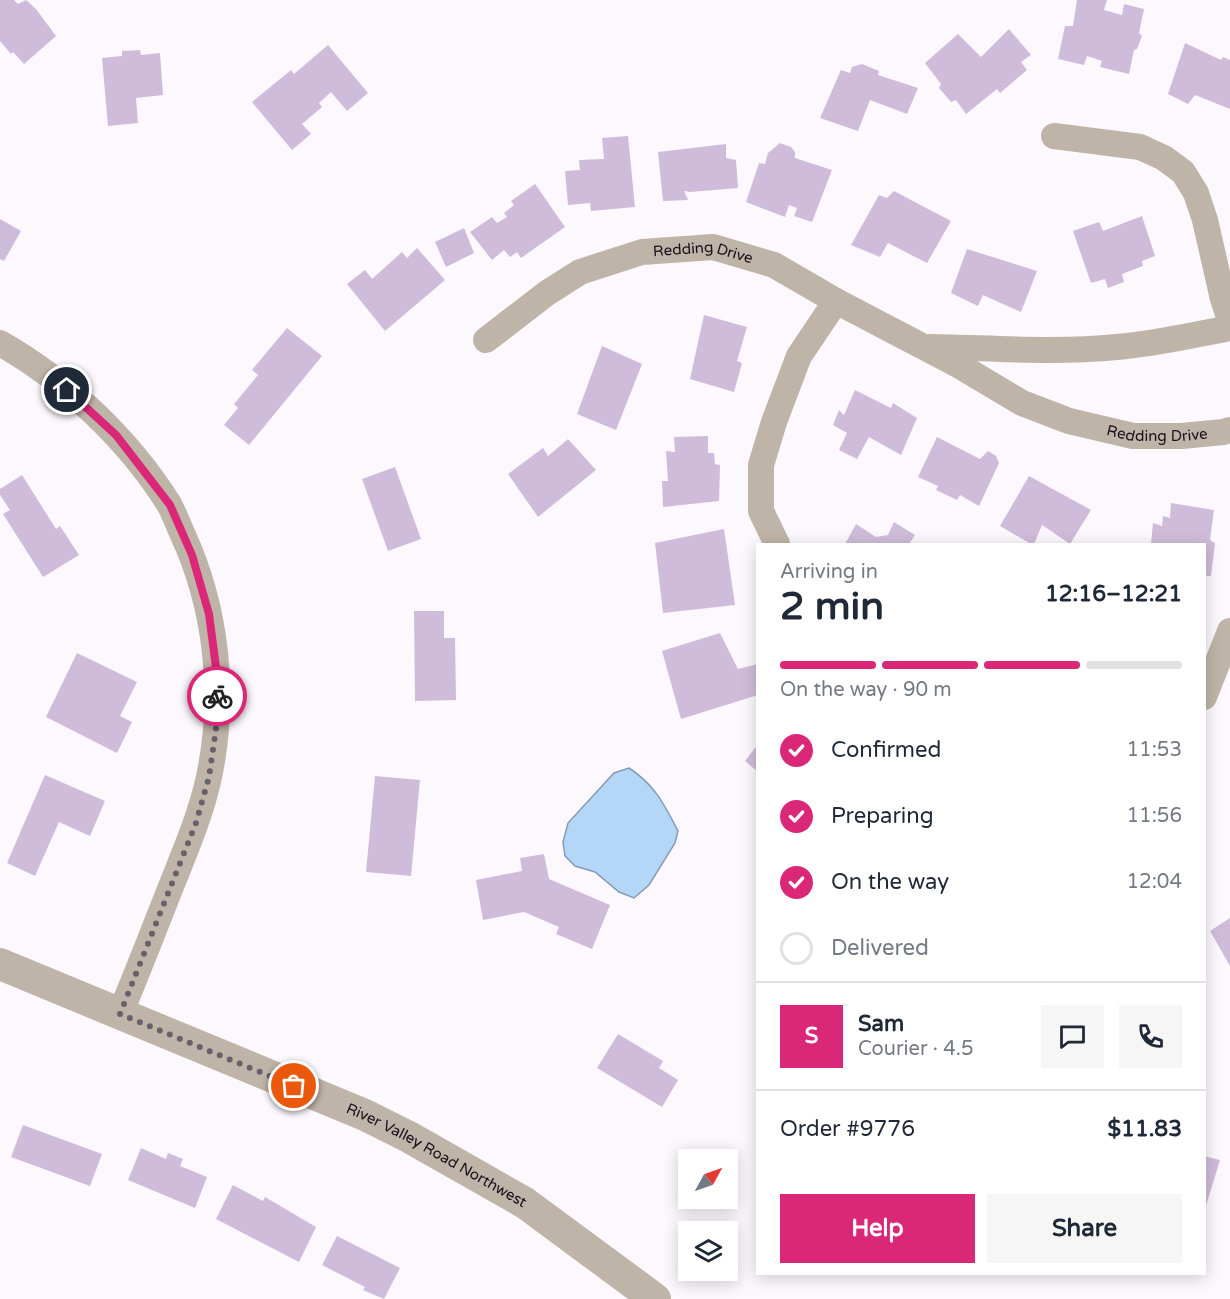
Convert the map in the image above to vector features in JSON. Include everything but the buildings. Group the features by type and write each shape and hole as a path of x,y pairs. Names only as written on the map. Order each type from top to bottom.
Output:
{"street":[{"path":"1054,136 1140,147 1164,158 1183,172 1196,193 1205,220 1230,320"},
{"name":"Redding Drive","path":"486,340 547,292 580,272 642,252 713,247 774,265 836,302 923,347 1022,403 1069,421 1133,436 1182,436 1230,430"},
{"path":"777,543 761,511 761,465 774,422 799,356 836,302"},
{"name":"Redding Drive","path":"923,347 1012,350 1117,347 1170,340 1230,328"},
{"path":"0,343 50,375 116,435 170,505 192,555 209,614 217,675 216,729 209,777 196,823 120,1014"},
{"path":"1206,693 1230,631"},
{"name":"River Valley Road Northwest","path":"0,964 364,1115 409,1137 525,1203 655,1299"}],"water":[{"path":"629,768 652,788 678,831 675,843 649,885 634,898 619,892 595,872 575,866 565,856 563,842 568,823 614,773"}],"way so far":[{"path":"217,696 216,729 209,777 196,823 120,1014 294,1086"}],"route":[{"path":"67,390 116,435 170,505 192,555 209,614 217,675 217,696"}]}
